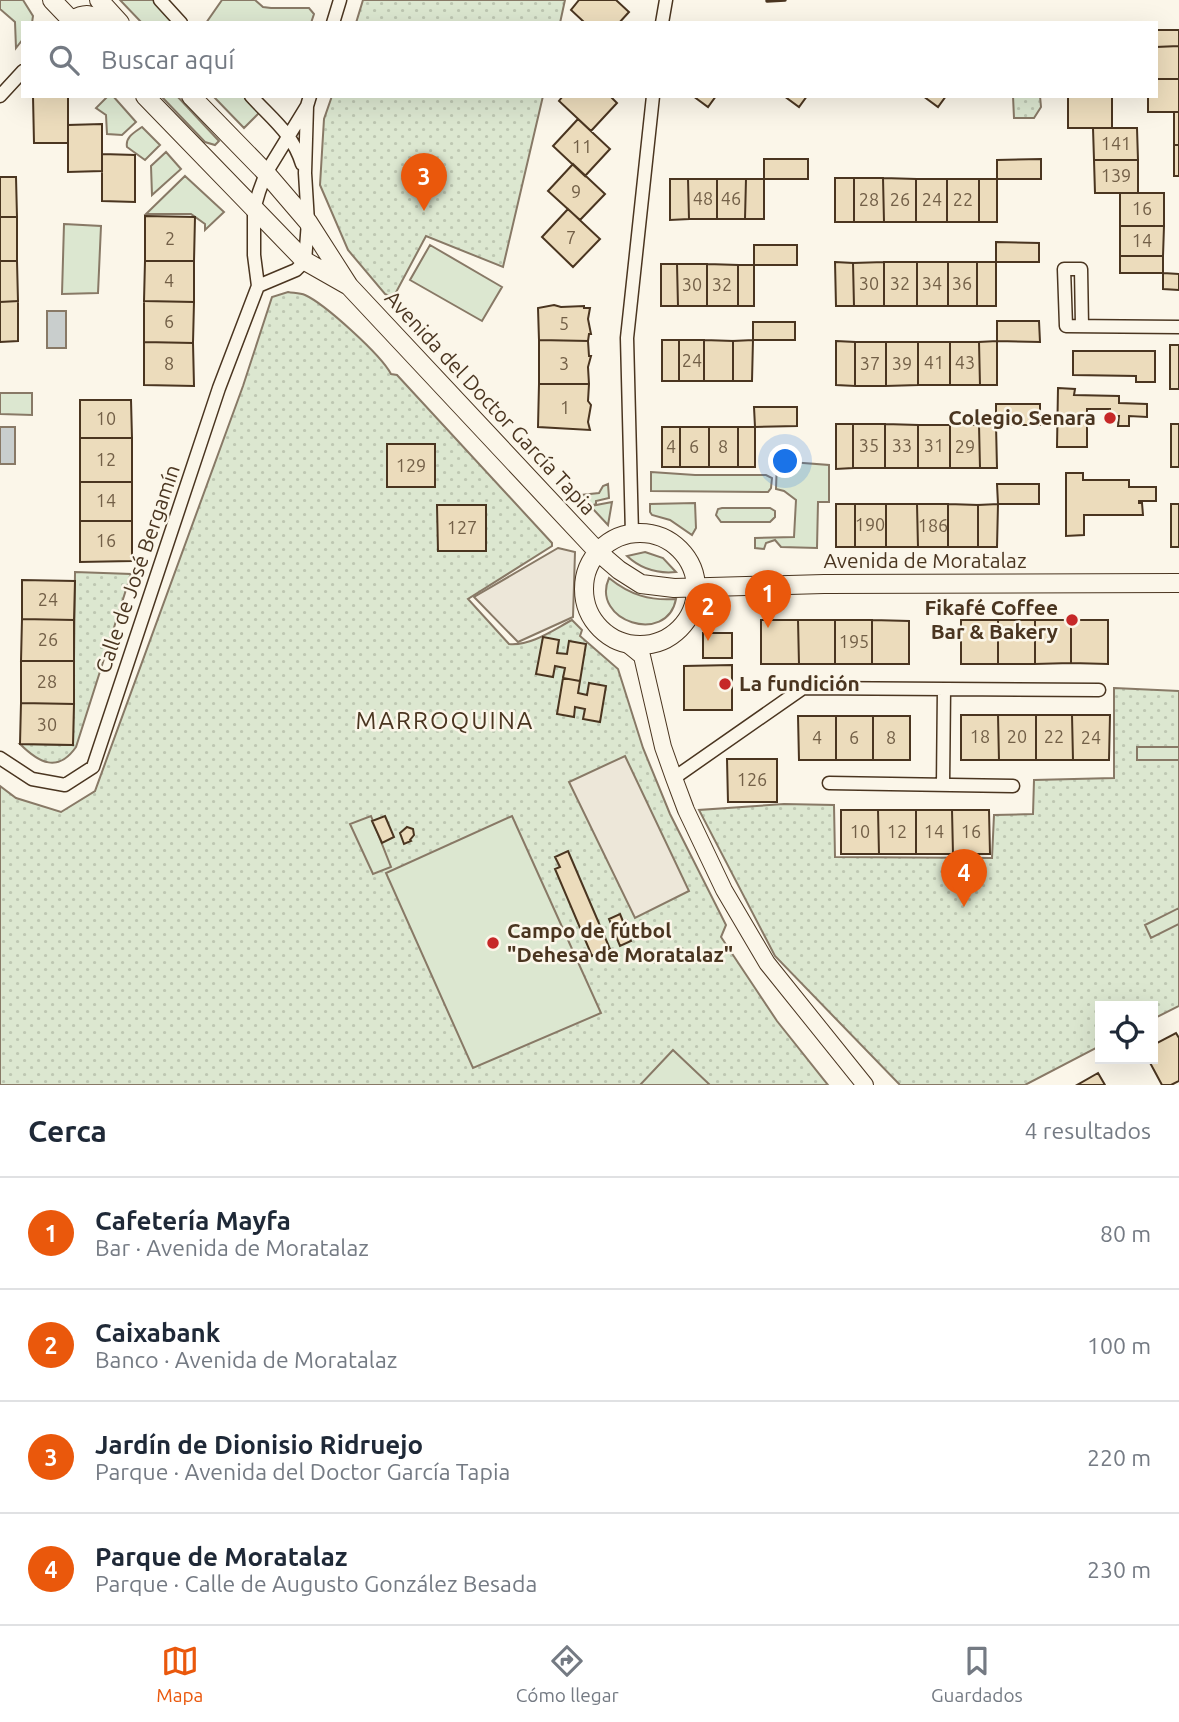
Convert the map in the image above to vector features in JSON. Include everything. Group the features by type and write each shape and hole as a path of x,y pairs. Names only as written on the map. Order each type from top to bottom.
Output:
{"main road":[{"path":"52,0 71,21"},
{"path":"99,0 118,21"},
{"path":"73,21 83,14 92,15 101,21"},
{"name":"Avenida del Doctor García Tapia","path":"147,98 304,261 349,286"},
{"name":"Avenida del Doctor García Tapia","path":"193,98 271,165 349,286 598,552"},
{"path":"645,533 664,538 675,545 684,554 693,571 696,586 695,600 685,623 646,650 608,635 598,626 589,613 584,586 591,562 598,552 613,540 632,534 645,533"},
{"name":"Avenida de Moratalaz","path":"598,552 640,584 674,588 1179,583"}],"street":[{"path":"160,0 179,21"},
{"path":"334,21 340,0"},
{"path":"662,21 666,0"},
{"path":"0,96 21,73"},
{"path":"253,98 288,134 296,146 303,167"},
{"path":"632,534 627,338 653,98"},
{"path":"254,209 271,165 309,101"},
{"path":"258,286 296,270 304,261 308,222 303,167 309,101"},
{"path":"271,165 282,154 289,154 303,167"},
{"name":"Calle de José Bergamín","path":"0,758 32,779 65,785 93,767 219,388 258,286 254,255 254,209"},
{"path":"254,255 261,265 282,276"},
{"path":"1082,326 1179,327"},
{"path":"646,650 663,747 686,810 724,890 767,963 865,1085"},
{"path":"674,778 803,688 1099,690"},
{"path":"943,785 944,689"},
{"path":"829,783 1013,786"}],"green space":[{"path":"0,0 23,0 33,16 32,21 21,21 21,42 16,48 15,22 0,9"},
{"path":"120,0 153,0 173,21 140,21"},
{"path":"222,0 255,0 263,7 271,8 309,8 314,14 312,21 207,21"},
{"path":"363,0 565,0 560,21 357,21"},
{"path":"106,98 115,98 136,122 122,135 107,134 106,115 96,108"},
{"path":"163,98 179,98 219,141 215,145 205,142"},
{"path":"215,98 247,98 260,112 244,128"},
{"path":"331,98 543,98 503,267 426,236 393,298 385,294 348,250 320,185 324,119"},
{"path":"1013,98 1040,98 1041,107 1034,118 1014,118"},
{"path":"142,127 160,145 145,160 127,147 129,138"},
{"path":"166,152 181,169 152,195 151,166"},
{"path":"185,176 224,212 205,230 205,224 191,214 146,214"},
{"path":"64,224 101,226 98,293 62,294"},
{"path":"430,245 502,287 482,321 410,280"},
{"path":"288,292 303,294 314,300 365,343 391,374 397,375 552,543 552,546 468,599 509,644 534,640 572,620 582,630 580,636 618,669 643,748 670,814 726,925 721,937 777,1021 828,1085 0,1085 0,786 16,798 61,812 95,791 243,386 272,297"},
{"path":"0,393 32,393 32,415 0,414"},
{"path":"777,461 829,465 829,502 818,502 817,548 781,547 775,540 766,543 764,549 755,548 755,538 794,537 796,500 784,491 776,489"},
{"path":"651,472 766,475 772,478 768,492 651,491"},
{"path":"608,484 609,498 596,501 596,504 591,506 612,502 608,525 580,495 599,493 603,486"},
{"path":"695,503 696,528 692,535 670,520 650,512 650,504"},
{"path":"770,508 775,511 775,517 770,522 721,522 716,515 718,509"},
{"path":"645,552 663,558 676,572 649,570 627,556"},
{"path":"75,572 131,574 76,747 62,760 48,762 34,756 20,744 73,745"},
{"path":"609,578 641,596 676,599 670,613 659,622 646,624 619,616 610,606 606,593"},
{"path":"1114,688 1179,691 1179,1006 1158,1016 1158,1001 1095,1001 1095,1049 1025,1085 900,1085 775,956 699,810 784,804 834,805 835,857 992,858 994,815 1033,814 1034,780 1114,778"},
{"path":"1137,747 1179,747 1179,760 1137,760"},
{"path":"371,816 391,867 373,874 350,824"},
{"name":"Campo de fútbol \"Dehesa de Moratalaz\"","path":"512,816 601,1013 473,1068 386,873"},
{"path":"1179,908 1179,924 1151,938 1145,925"},
{"path":"673,1050 710,1085 640,1085"}],"shaded area":[{"path":"47,311 66,311 66,348 47,348"},
{"path":"0,427 15,427 15,464 0,464"},
{"path":"558,548 575,552 573,617 518,642 474,597"},
{"path":"625,756 689,891 635,918 569,782"}],"building":[{"path":"579,0 616,0 629,12 621,21 583,21 571,10"},
{"path":"1158,30 1179,30 1179,46 1158,47"},
{"path":"1179,46 1179,79 1158,79 1158,47"},
{"path":"1158,79 1179,79 1179,112 1148,112 1148,98 1158,98"},
{"path":"33,98 68,98 68,143 34,143"},
{"path":"561,98 612,98 617,103 591,131 559,101"},
{"path":"696,98 715,98 708,107"},
{"path":"787,98 806,98 799,107"},
{"path":"926,98 945,98 938,107"},
{"path":"1068,98 1112,98 1112,128 1068,128"},
{"path":"1174,112 1179,112 1179,145 1174,145"},
{"path":"578,119 610,149 585,176 553,146"},
{"path":"102,124 102,171 68,172 68,125"},
{"path":"1093,128 1137,128 1138,160 1094,160"},
{"path":"1174,145 1179,145 1179,176 1174,176"},
{"path":"102,154 135,155 135,202 102,201"},
{"path":"764,159 808,159 808,179 764,179"},
{"path":"1041,159 1041,179 997,179 997,160"},
{"path":"1094,160 1138,160 1138,193 1095,193"},
{"path":"573,164 605,194 580,220 548,191"},
{"path":"0,177 16,177 17,217 0,217"},
{"path":"835,178 854,178 854,222 835,222"},
{"path":"854,178 883,178 884,222 854,222"},
{"path":"883,178 916,179 916,222 884,222"},
{"path":"670,179 688,179 689,219 670,220"},
{"path":"688,179 717,179 717,219 689,219"},
{"path":"717,179 746,179 745,219 717,219"},
{"path":"746,179 764,179 764,219 745,219"},
{"path":"916,179 947,179 947,222 916,222"},
{"path":"947,179 979,179 979,222 947,222"},
{"path":"979,179 997,179 997,222 979,222"},
{"path":"1120,193 1164,193 1164,226 1120,226"},
{"path":"568,209 600,239 573,267 542,237"},
{"path":"145,216 195,217 194,261 145,261"},
{"path":"0,217 17,217 17,261 0,261"},
{"path":"1120,226 1164,226 1163,256 1120,256"},
{"path":"996,242 1039,243 1039,262 996,262"},
{"path":"754,245 797,245 797,265 754,265"},
{"path":"1120,256 1163,256 1163,273 1120,273"},
{"path":"0,261 17,261 18,301 0,302"},
{"path":"145,261 194,261 194,302 144,301"},
{"path":"835,262 853,263 854,306 836,306"},
{"path":"884,262 884,306 854,306 853,263"},
{"path":"884,262 917,262 917,306 884,306"},
{"path":"917,262 948,262 948,306 917,306"},
{"path":"948,262 977,262 977,306 948,306"},
{"path":"977,262 996,262 996,306 977,306"},
{"path":"661,264 677,264 678,306 661,306"},
{"path":"677,264 707,264 707,306 678,306"},
{"path":"707,264 738,265 738,306 707,306"},
{"path":"738,265 754,265 754,306 738,306"},
{"path":"1163,273 1179,274 1179,290 1163,289"},
{"path":"18,301 18,341 0,342 0,302"},
{"path":"144,301 194,302 193,343 144,342"},
{"path":"554,305 590,308 588,319 591,334 588,341 539,340 538,308"},
{"path":"997,321 1039,321 1040,342 997,341"},
{"path":"753,322 795,322 795,340 753,340"},
{"path":"539,340 588,341 591,356 588,367 589,384 539,384"},
{"path":"662,340 679,340 679,381 662,381"},
{"path":"679,340 704,340 704,381 679,381"},
{"path":"704,340 733,341 733,381 704,381"},
{"path":"753,340 752,381 733,381 733,341"},
{"path":"836,341 855,342 855,386 836,385"},
{"path":"997,341 997,385 980,385 979,342"},
{"path":"144,342 193,343 194,386 144,385"},
{"path":"855,342 886,342 886,386 855,386"},
{"path":"886,342 918,342 918,385 886,386"},
{"path":"918,342 950,342 950,385 918,385"},
{"path":"950,342 979,342 980,385 950,385"},
{"path":"1170,345 1179,345 1179,389 1170,389"},
{"path":"1073,351 1155,351 1155,382 1136,382 1136,376 1073,375"},
{"path":"539,384 589,384 590,430 538,427"},
{"path":"1058,388 1075,389 1074,395 1119,396 1119,403 1147,404 1147,417 1129,416 1129,426 1118,426 1119,416 1110,416 1110,409 1087,409 1087,447 1057,447"},
{"path":"80,400 131,400 132,438 80,438"},
{"path":"996,404 1040,404 1040,425 996,425"},
{"path":"754,407 797,407 797,426 755,427"},
{"path":"836,424 853,424 853,468 836,469"},
{"path":"853,424 885,424 885,468 853,468"},
{"path":"885,424 918,425 918,468 885,468"},
{"path":"1171,424 1179,424 1179,467 1171,467"},
{"path":"918,425 950,425 950,468 918,468"},
{"path":"950,425 979,425 980,468 950,468"},
{"path":"979,425 996,425 997,468 980,468"},
{"path":"662,427 680,427 680,467 662,467"},
{"path":"680,427 709,427 709,467 680,467"},
{"path":"709,427 738,427 738,467 709,467"},
{"path":"738,427 755,427 755,467 738,467"},
{"path":"80,438 132,438 132,482 80,482"},
{"path":"387,444 435,444 435,487 387,487"},
{"path":"1066,473 1083,473 1083,480 1129,480 1129,487 1156,487 1156,501 1139,501 1142,503 1143,515 1084,515 1084,535 1066,536"},
{"path":"80,482 132,482 132,521 80,521"},
{"path":"997,484 1039,484 1039,504 998,504"},
{"path":"836,504 855,504 855,547 836,547"},
{"path":"855,504 886,504 886,547 855,547"},
{"path":"886,504 917,504 918,547 886,547"},
{"path":"917,504 948,504 948,547 918,547"},
{"path":"948,504 978,505 978,547 948,547"},
{"path":"998,504 997,547 978,547 978,505"},
{"path":"1171,504 1179,504 1179,547 1171,547"},
{"path":"437,505 486,505 486,551 438,551"},
{"path":"80,521 132,521 132,561 80,562"},
{"path":"22,580 75,581 74,620 22,619"},
{"path":"22,619 74,620 74,661 21,661"},
{"path":"761,620 798,620 799,664 761,664"},
{"path":"798,620 835,620 835,664 799,664"},
{"path":"835,620 872,620 872,664 835,664"},
{"path":"872,620 909,621 909,664 872,664"},
{"path":"961,620 998,620 998,664 961,664"},
{"path":"998,620 1035,620 1035,664 998,664"},
{"path":"1035,620 1071,620 1071,663 1035,664"},
{"path":"1071,620 1108,620 1108,664 1071,663"},
{"path":"703,633 732,633 732,658 703,658"},
{"path":"543,637 559,640 557,653 567,654 569,641 586,644 580,681 563,678 565,668 555,666 553,677 536,674"},
{"path":"21,661 74,661 74,704 21,703"},
{"path":"732,665 732,710 684,710 684,666"},
{"path":"563,678 580,681 578,693 587,695 589,683 606,686 600,722 583,719 585,709 575,707 574,717 557,714"},
{"path":"21,703 74,704 73,745 20,744"},
{"path":"961,715 998,715 999,760 961,760"},
{"path":"998,715 1036,715 1036,760 999,760"},
{"path":"1036,715 1072,715 1073,760 1036,760"},
{"path":"1072,715 1110,715 1109,760 1073,760"},
{"path":"798,716 836,716 836,760 799,760"},
{"path":"836,716 873,716 873,760 836,760"},
{"path":"873,716 910,716 910,760 873,760"},
{"path":"727,759 777,759 777,802 728,802"},
{"path":"841,810 878,810 879,854 841,854"},
{"path":"878,810 916,810 916,854 879,854"},
{"path":"916,810 952,810 953,854 916,854"},
{"path":"952,810 989,810 990,854 953,854"},
{"path":"385,816 394,837 382,843 372,821"},
{"path":"407,827 413,829 414,835 411,841 404,844 400,833"},
{"path":"568,851 610,949 592,956 555,869 560,867 555,857"},
{"path":"620,914 631,941 620,946 609,919"},
{"path":"1176,1033 1179,1038 1179,1081 1171,1085 1162,1085 1151,1064 1158,1064 1158,1042"},
{"path":"1098,1073 1105,1085 1077,1085"}],"wall":[{"path":"767,1 785,0"}],"place":[{"name":"Jardín de Dionisio Ridruejo","path":"424,211"},
{"name":"Colegio Senara","path":"1110,418"},
{"name":"Fikafé Coffee Bar & Bakery","path":"1072,620"},
{"name":"Cafetería Mayfa","path":"768,628"},
{"name":"Caixabank","path":"708,641"},
{"name":"La fundición","path":"725,684"},
{"name":"Parque de Moratalaz","path":"964,907"},
{"name":"Campo de fútbol \"Dehesa de Moratalaz\"","path":"493,943"}],"district":[{"name":"MARROQUINA","path":"445,721"}]}
